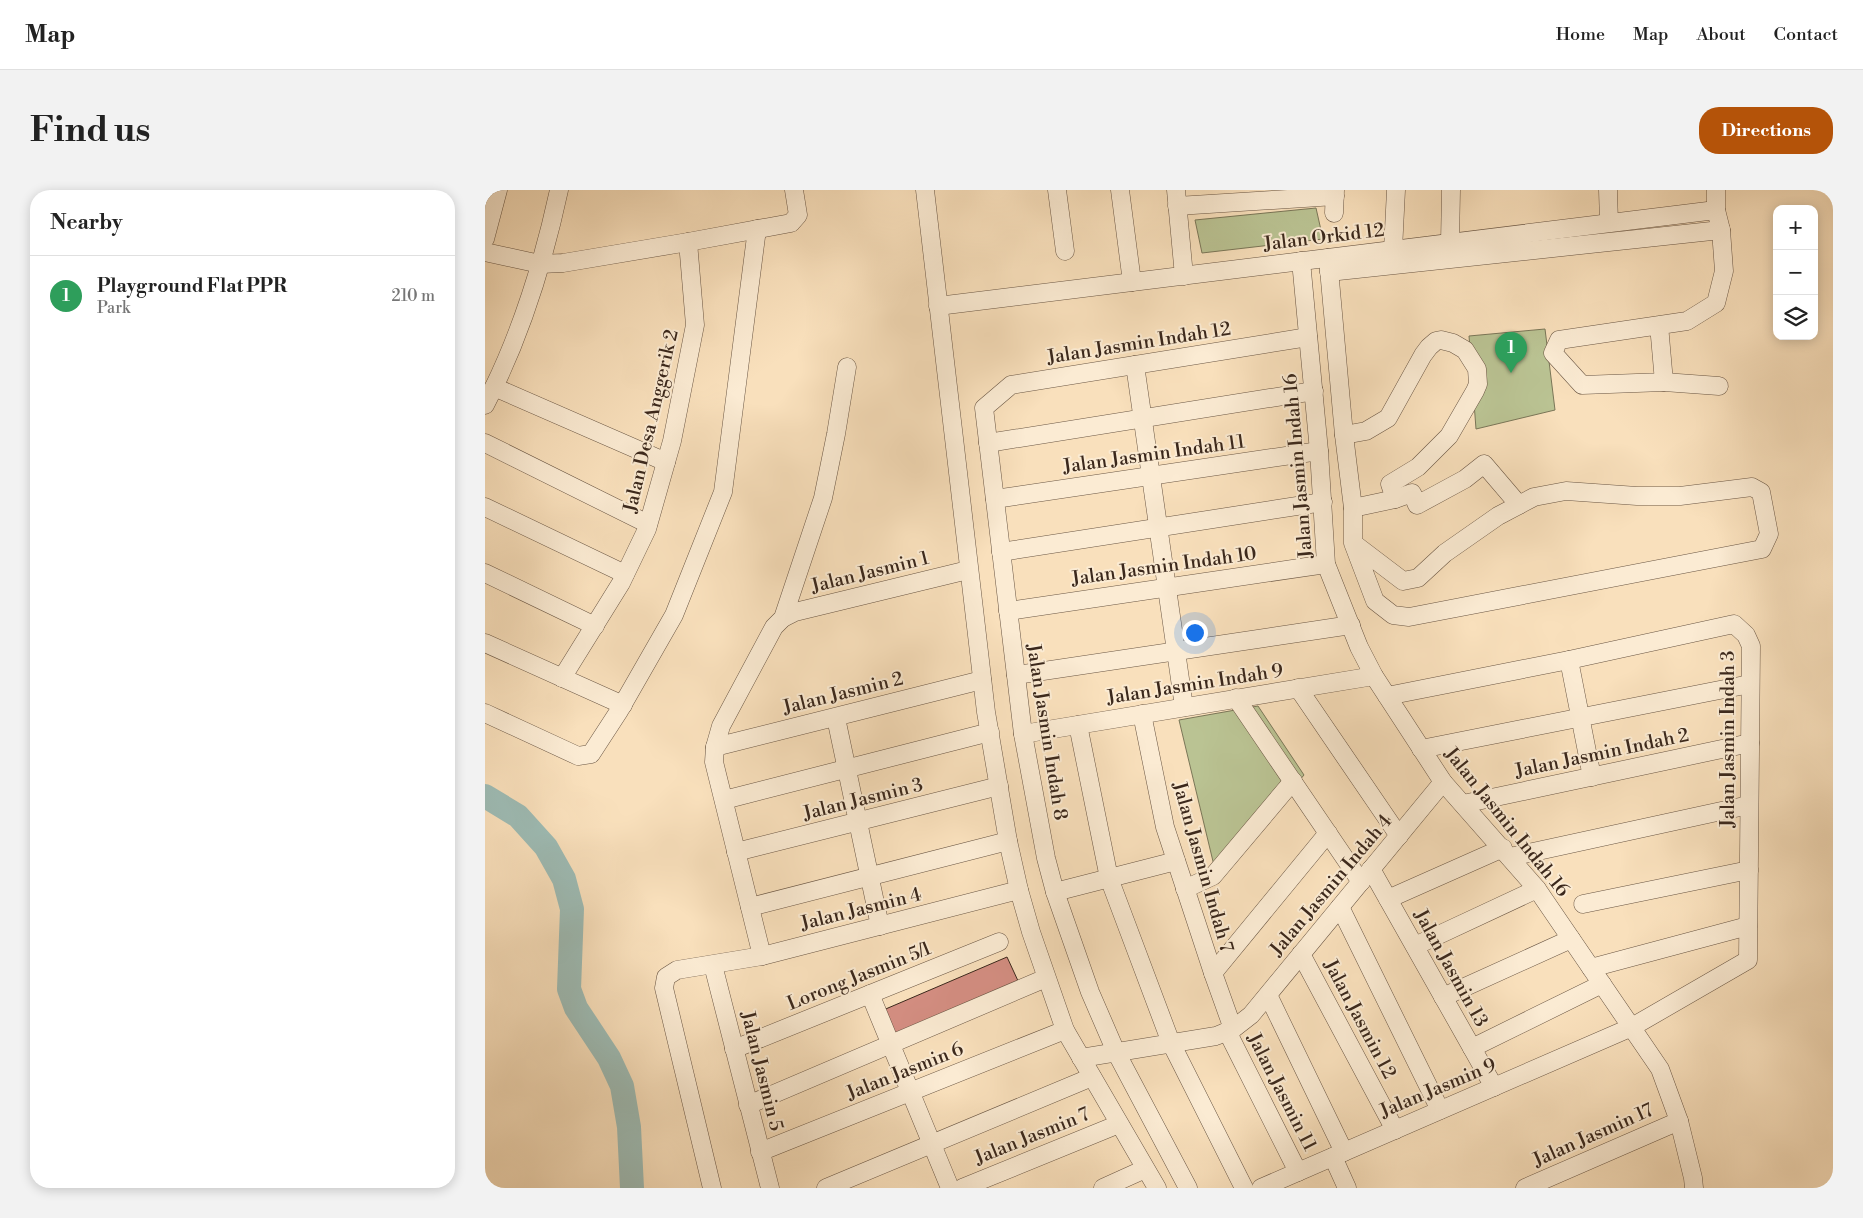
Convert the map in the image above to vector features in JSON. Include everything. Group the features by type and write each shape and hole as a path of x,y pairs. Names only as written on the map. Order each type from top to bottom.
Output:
{"street":[{"path":"485,239 498,190"},
{"path":"485,405 512,346 541,264 548,242 559,190"},
{"path":"485,252 541,264 563,262 791,223 798,216 794,190"},
{"path":"925,190 982,680 1008,841 1019,890 1046,978 1065,1030 1157,1188"},
{"path":"1057,190 1065,251"},
{"path":"1120,190 1132,282"},
{"path":"1393,250 1396,190"},
{"path":"1450,243 1451,190"},
{"path":"1608,190 1609,224"},
{"path":"1716,190 1716,210 1721,230 1724,271 1716,303 1687,321 1559,340 1553,354 1582,385 1664,382 1719,386"},
{"path":"1185,276 1177,198 1335,200"},
{"name":"Jalan Orkid 12","path":"938,306 1301,261 1329,265 1393,250 1450,243 1483,247 1609,224 1716,210"},
{"path":"485,713 578,756 591,754 623,705 674,615 723,492 757,229"},
{"path":"1353,543 1403,581 1418,578 1445,553 1498,516 1534,497 1567,491 1637,496 1680,496 1752,487 1761,492 1769,534 1762,549 1409,617 1393,615 1375,601 1353,543 1353,508 1344,435 1329,265 1483,247 1721,230"},
{"name":"Jalan Desa Anggerik 2","path":"563,678 625,574 649,524 666,462 695,324 687,242"},
{"name":"Jalan Jasmin Indah 16","path":"1301,261 1319,451 1326,564 1359,647 1374,676 1443,782 1537,889 1661,1069 1679,1120 1693,1178 1693,1188"},
{"path":"1659,325 1664,382"},
{"name":"Jalan Jasmin Indah 12","path":"984,408 1011,385 1308,337"},
{"path":"1344,435 1366,431 1388,418 1423,355 1432,343 1441,340 1453,343 1465,350 1477,369 1478,384 1475,391 1449,436 1418,467 1390,484 1395,499"},
{"path":"1135,365 1184,707"},
{"path":"762,956 714,762 715,747 721,726 774,627 783,618 823,498 847,367"},
{"path":"494,387 666,462"},
{"path":"988,444 1143,417 1313,391"},
{"name":"Jalan Jasmin Indah 8","path":"984,408 1023,734 1046,858 1055,892 1087,983 1116,1052 1188,1188"},
{"path":"485,443 649,524"},
{"name":"Jalan Jasmin Indah 11","path":"995,499 1319,451"},
{"path":"1353,508 1395,499 1412,493 1417,505 1465,480 1484,464 1519,505"},
{"path":"1001,552 1159,529 1323,502"},
{"path":"485,507 625,574"},
{"name":"Jalan Jasmin Indah 10","path":"1008,611 1326,564"},
{"name":"Jalan Jasmin 1","path":"783,618 795,612 968,570"},
{"path":"485,573 595,626"},
{"name":"Jalan Jasmin Indah 3","path":"1387,696 1569,660 1734,624 1746,635 1751,646 1748,960 1632,1027"},
{"path":"1016,675 1351,625"},
{"path":"485,644 623,705"},
{"path":"1569,660 1592,777"},
{"name":"Jalan Jasmin Indah 9","path":"1023,734 1374,676"},
{"name":"Jalan Jasmin 2","path":"715,747 982,680"},
{"path":"1421,749 1750,684"},
{"path":"1298,688 1399,836"},
{"name":"Jalan Jasmin 13","path":"1236,698 1328,833 1388,899 1494,1087"},
{"name":"Jalan Jasmin Indah 7","path":"1142,714 1165,827 1230,1030"},
{"path":"836,718 880,926"},
{"path":"1078,725 1109,878 1171,1043 1244,1188"},
{"path":"724,800 990,732"},
{"name":"Jalan Jasmin Indah 2","path":"1463,804 1750,744"},
{"path":"1185,889 1213,876 1293,781"},
{"name":"Jalan Jasmin Indah 4","path":"1230,1030 1251,1015 1443,782"},
{"name":"Jalan Jasmin 3","path":"737,852 999,786"},
{"path":"1388,899 1507,853 1749,805"},
{"path":"1213,973 1328,833"},
{"path":"750,907 1008,841"},
{"path":"1055,892 1176,861"},
{"path":"1583,904 1749,870"},
{"path":"1415,946 1537,889"},
{"name":"Jalan Jasmin 4","path":"712,1188 664,988 666,977 677,970 762,956 1019,890"},
{"path":"1340,907 1440,1110"},
{"path":"1591,968 1748,926"},
{"path":"1443,997 1571,939"},
{"name":"Lorong Jasmin 5/1","path":"734,1049 999,942"},
{"name":"Jalan Jasmin 12","path":"1301,954 1395,1130"},
{"name":"Jalan Jasmin 5","path":"713,965 770,1188"},
{"path":"749,1105 1046,978"},
{"path":"1472,1048 1602,984"},
{"path":"870,994 950,1188"},
{"path":"1268,995 1338,1154 1347,1188"},
{"name":"Jalan Jasmin 9","path":"1261,1188 1632,1027"},
{"name":"Jalan Jasmin 6","path":"760,1152 1065,1030"},
{"path":"1081,1058 1216,1036 1230,1030"},
{"name":"Jalan Jasmin 11","path":"1230,1030 1298,1172"},
{"path":"826,1188 1092,1077"},
{"name":"Jalan Jasmin 17","path":"1525,1188 1554,1182 1679,1120"},
{"name":"Jalan Jasmin 7","path":"963,1188 1119,1124"},
{"path":"1103,1188 1145,1169"}],"green space":[{"path":"1316,208 1323,239 1202,253 1195,220"},
{"path":"1545,329 1555,410 1476,429 1469,336"},
{"path":"1258,706 1304,775 1217,878 1179,720"}],"building":[{"path":"1007,957 1019,983 893,1037 881,1011"}],"waterway":[{"path":"485,796 518,816 546,847 564,879 572,909 569,989 576,1008 609,1058 622,1086 629,1127 632,1188"}],"place":[{"name":"Playground Flat PPR","path":"1511,373"}]}
